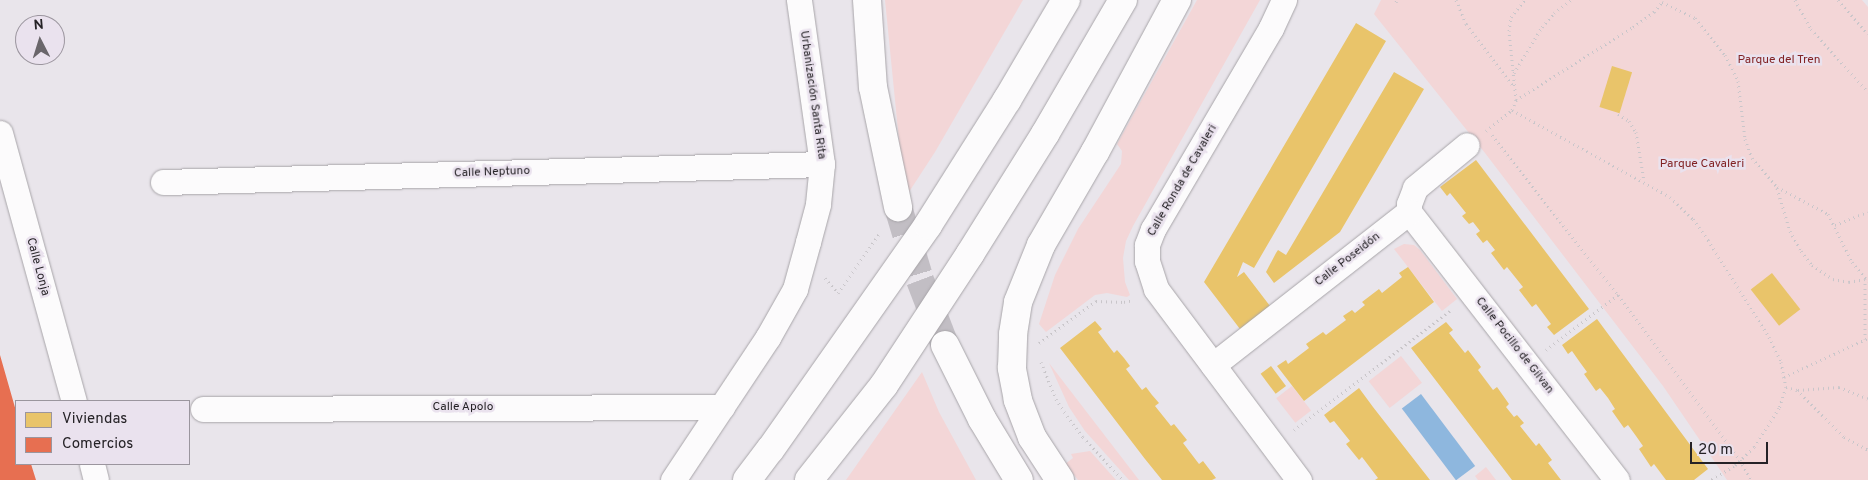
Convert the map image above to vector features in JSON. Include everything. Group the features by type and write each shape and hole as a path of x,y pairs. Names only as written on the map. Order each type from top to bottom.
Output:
{"main road":[{"path":"867,0 873,87 898,207"},
{"path":"747,480 782,435 928,225 1007,100 1066,0"},
{"path":"810,480 884,385 959,270 1045,134 1123,0"},
{"path":"1060,480 1032,437 1018,400 1012,368 1013,334 1018,302 1041,244 1095,152 1176,0"},
{"path":"945,345 982,419 1019,480"}],"street":[{"name":"Urbanización Santa Rita","path":"672,480 768,337 795,289 818,204 822,164 800,0"},
{"name":"Calle Ronda de Cavaleri","path":"1284,0 1271,28 1153,230 1147,245 1146,261 1156,289 1299,480"},
{"name":"Calle Lonja","path":"0,133 74,400"},
{"path":"1409,212 1410,199 1416,188 1467,145"},
{"name":"Calle Neptuno","path":"163,182 822,164"},
{"name":"Calle Pocillo de Gilvan","path":"1409,212 1617,480"},
{"name":"Calle Poseidón","path":"1213,365 1409,212"},
{"name":"Calle Apolo","path":"203,409 722,407"},
{"path":"92,465 96,480"}],"path":[{"path":"1456,0 1466,24 1515,88"},
{"path":"1467,145 1512,110 1516,100 1510,41 1511,17 1525,0"},
{"path":"1513,74 1542,27 1554,13 1571,0"},
{"path":"1795,0 1817,36 1868,92"},
{"path":"1838,0 1868,34"},
{"path":"1516,100 1633,27 1654,12 1662,1 1695,18 1725,55 1738,81 1745,139 1752,158 1776,187 1790,231 1800,251 1812,265 1832,279 1849,282 1867,280"},
{"path":"1512,110 1670,197 1692,219 1708,240 1769,337 1781,362 1786,387 1779,408 1754,447 1740,460 1711,480"},
{"path":"1618,114 1629,121 1636,132 1644,181"},
{"path":"1488,130 1618,294 1740,460 1751,480"},
{"path":"1776,187 1828,214 1852,262 1867,280 1866,338 1784,377"},
{"path":"1835,226 1868,212"},
{"path":"838,293 879,234"},
{"path":"1036,338 1037,345 1096,301 1130,301 1156,289"},
{"path":"1274,446 1473,293"},
{"path":"1528,364 1618,294"},
{"path":"1040,359 1056,399 1067,416 1083,438 1123,480"},
{"path":"1786,387 1797,390 1839,387 1868,399"},
{"path":"1797,390 1844,437 1868,450"}],"green space":[{"path":"885,0 1023,0 935,152 907,195 901,160"},
{"path":"1197,0 1260,0 1126,241 1123,258 1125,282 1130,295 1127,297 1107,293 1095,295 1046,332 1039,324 1055,275 1078,229 1121,164 1122,151 1117,144"},
{"name":"Parque Cavaleri","path":"1381,0 1862,0 1868,7 1868,480 1727,480 1663,386 1485,153 1374,14"},
{"path":"1404,244 1414,245 1420,250 1457,299 1442,311 1394,249"},
{"path":"1401,356 1422,383 1390,408 1369,381"},
{"path":"1049,363 1139,480 1129,480 1085,431 1069,407"},
{"path":"922,372 939,412 976,480 846,480"},
{"path":"1292,386 1311,410 1295,423 1276,398"},
{"path":"1090,451 1116,480 1078,480 1065,464 1073,458 1071,454"},
{"path":"1486,467 1496,480 1478,480 1475,476"}],"water":[{"path":"1421,394 1475,466 1456,480 1402,408"}],"building: Viviendas":[{"path":"1356,23 1386,41 1254,268 1243,262 1237,277 1244,272 1270,306 1240,329 1204,282"},
{"path":"1612,66 1632,72 1620,113 1599,107"},
{"path":"1394,72 1424,89 1340,232 1274,283 1266,272 1276,253 1278,250 1286,255"},
{"path":"1476,160 1589,309 1554,335 1547,327 1551,324 1536,304 1532,307 1519,290 1523,287 1507,267 1504,270 1491,253 1495,250 1487,240 1483,243 1476,234 1480,231 1473,222 1469,224 1462,216 1466,213 1450,193 1447,196 1440,187"},
{"path":"1408,267 1434,302 1304,401 1277,366 1286,360 1288,364 1309,348 1306,344 1323,332 1326,335 1346,320 1343,316 1352,310 1355,313 1365,305 1362,302 1379,289 1382,293 1402,277 1399,273"},
{"path":"1772,273 1800,309 1779,326 1751,290"},
{"path":"1597,319 1708,469 1694,480 1666,480 1654,464 1651,467 1639,449 1643,446 1628,425 1624,428 1612,411 1615,409 1608,398 1600,388 1596,391 1584,374 1587,372 1572,351 1568,354 1562,345"},
{"path":"1095,321 1102,329 1098,332 1114,353 1117,350 1124,358 1130,366 1126,369 1142,390 1146,387 1159,403 1155,406 1171,426 1174,424 1187,440 1183,443 1199,464 1203,461 1216,478 1212,480 1162,480 1145,459 1060,348"},
{"path":"1446,322 1453,330 1449,333 1465,353 1468,350 1481,367 1478,370 1493,390 1497,387 1509,404 1506,407 1514,417 1517,415 1524,423 1520,426 1536,446 1539,443 1552,460 1548,463 1561,480 1512,480 1411,348"},
{"path":"1271,366 1286,386 1276,394 1261,374"},
{"path":"1359,388 1430,480 1375,480 1378,478 1362,457 1359,460 1346,444 1350,441 1334,421 1330,423 1324,415"}],"building: Comercios":[{"path":"0,355 15,408 15,465 31,465 36,480 0,480"}],"tunnel":[{"path":"898,207 920,280 945,345"}],"park label":[{"name":"Parque del Tren","path":"1779,61"}]}
